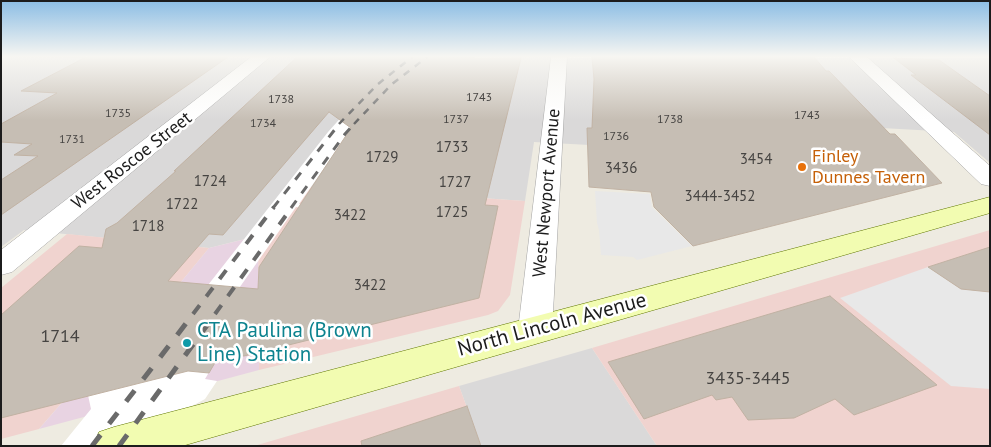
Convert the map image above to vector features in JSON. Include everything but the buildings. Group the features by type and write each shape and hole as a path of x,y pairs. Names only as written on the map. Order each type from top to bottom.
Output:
{"main road":[{"name":"North Lincoln Avenue","path":"114,446 990,205"}],"street":[{"name":"West Roscoe Street","path":"1,265 236,78"},
{"name":"West Newport Avenue","path":"535,330 557,78"},
{"path":"881,78 990,179"}],"shaded area":[{"path":"1,78 990,78 990,163 954,132 736,120 700,151 534,142 525,201 321,187 261,235 209,248 24,230 1,247"},
{"path":"299,186 525,201 510,295 498,311 488,315 259,370 258,244"},
{"path":"595,191 650,194 652,207 692,246 637,260 633,257 601,255"},
{"path":"990,230 990,446 657,446 592,348"},
{"path":"67,234 209,248 176,288 162,287 39,429 1,439 1,288"},
{"path":"258,236 259,370 39,429 163,287 176,288 209,248"},
{"path":"928,267 961,289 990,292 990,389 951,386 840,298"},
{"path":"592,348 657,446 481,446 459,386"},
{"path":"459,386 481,446 254,446"}],"pier":[{"path":"383,78 409,78 334,154 299,204 305,205 303,208 296,207 202,341 205,364 214,364 205,379 217,381 205,399 170,418 151,446 61,446 91,409 86,386 161,345 328,132 345,113"}],"railway":[{"path":"339,124 386,78"},
{"path":"354,124 400,78"},
{"path":"273,208 340,123"},
{"path":"291,208 355,123"},
{"path":"193,314 274,207"},
{"path":"215,314 292,207"},
{"path":"92,446 194,313"},
{"path":"119,446 216,313"}],"place":[{"name":"Finley Dunnes Tavern","path":"802,167"},
{"name":"CTA Paulina (Brown Line) Station","path":"187,343"}]}
